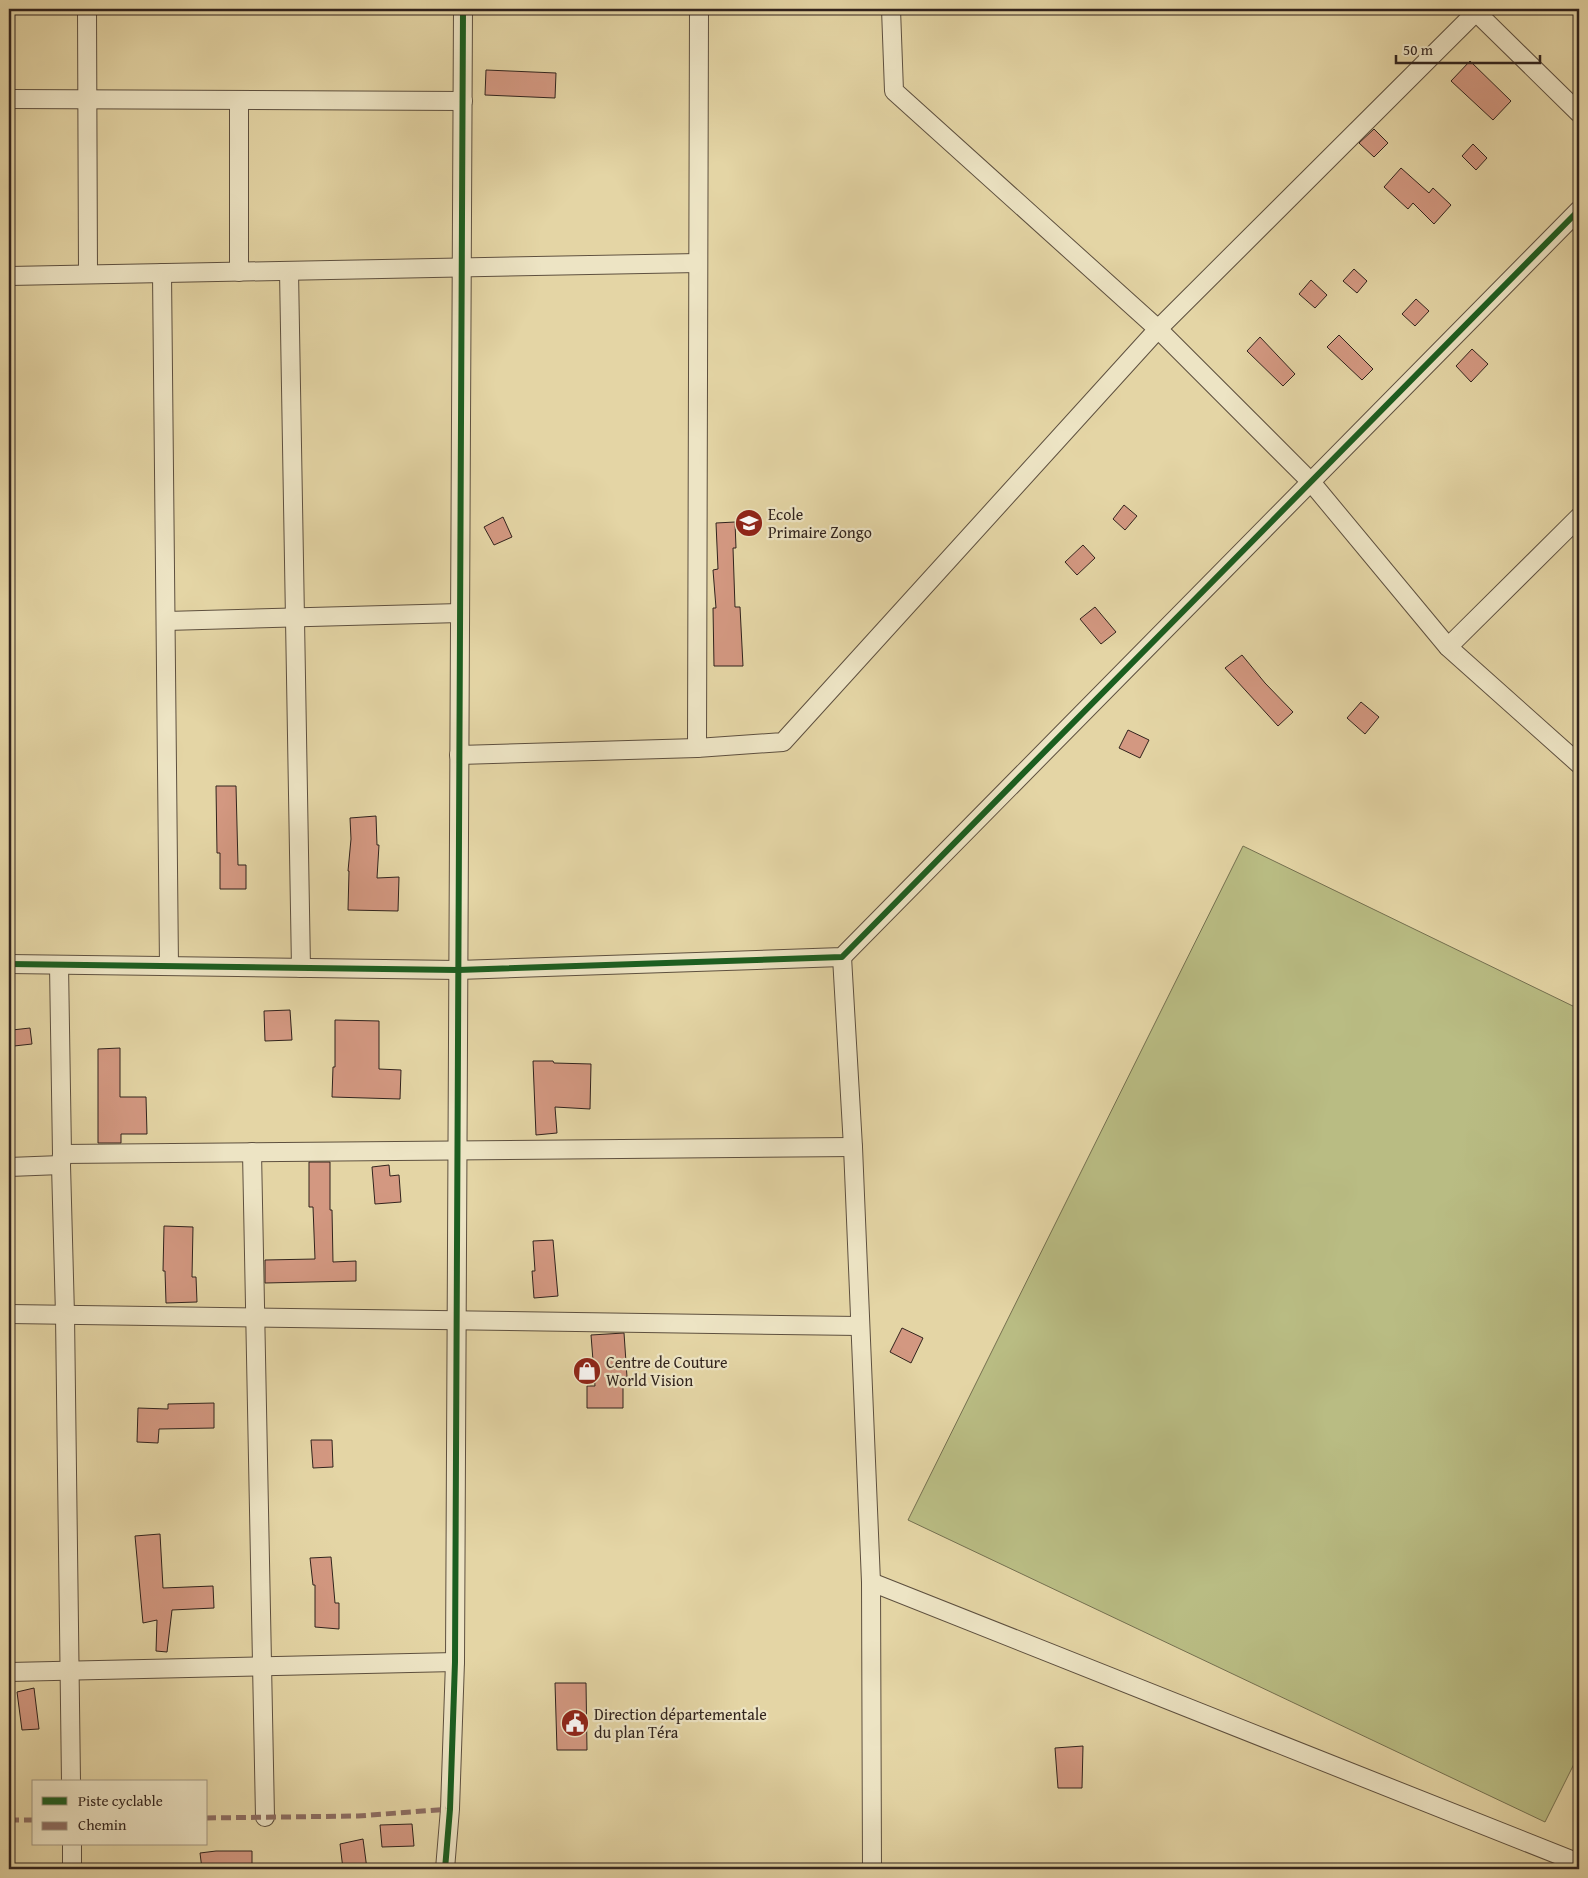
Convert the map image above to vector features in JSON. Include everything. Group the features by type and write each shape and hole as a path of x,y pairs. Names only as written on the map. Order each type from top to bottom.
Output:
{"street":[{"path":"86,9 88,274"},
{"path":"445,1869 450,1809 455,1662 463,9"},
{"path":"697,748 699,9"},
{"path":"891,9 894,90 1158,329 1311,482 1448,647 1579,764"},
{"path":"459,755 697,748 783,742 1158,329 1476,10 1579,113"},
{"path":"9,99 463,101"},
{"path":"239,100 239,272"},
{"path":"9,964 458,970 842,957 1579,210"},
{"path":"9,276 698,263"},
{"path":"289,270 301,968"},
{"path":"162,273 169,966"},
{"path":"1448,647 1579,517"},
{"path":"166,621 460,613"},
{"path":"842,957 871,1582 872,1869"},
{"path":"59,964 71,1780"},
{"path":"9,1166 62,1159 252,1152 852,1147"},
{"path":"252,1152 264,1817"},
{"path":"9,1314 859,1326"},
{"path":"871,1582 1579,1863"},
{"path":"9,1672 455,1662"},
{"path":"72,1846 72,1869"}],"green space":[{"path":"1243,846 1579,1009 1579,1754 1545,1822 908,1520"}],"building":[{"path":"1470,61 1511,101 1493,120 1451,81"},
{"path":"486,70 556,73 555,98 485,95"},
{"path":"1374,129 1388,143 1374,157 1359,143"},
{"path":"1473,144 1487,158 1476,170 1462,156"},
{"path":"1401,168 1429,193 1433,188 1451,205 1434,224 1413,203 1408,209 1384,187"},
{"path":"1354,269 1367,281 1357,293 1343,281"},
{"path":"1311,280 1327,295 1315,308 1299,294"},
{"path":"1416,299 1429,311 1415,326 1402,314"},
{"path":"1339,335 1373,369 1362,380 1327,347"},
{"path":"1260,337 1295,374 1283,386 1247,351"},
{"path":"1472,349 1488,364 1471,382 1456,366"},
{"path":"1124,505 1137,516 1125,530 1113,519"},
{"path":"503,517 512,537 494,545 484,527"},
{"path":"735,522 736,548 733,548 735,607 740,607 743,666 714,666 713,608 716,608 713,570 718,569 716,523"},
{"path":"1083,545 1095,558 1077,575 1065,562"},
{"path":"1095,607 1116,632 1101,644 1080,619"},
{"path":"1242,655 1265,683 1293,712 1278,726 1225,668"},
{"path":"1361,702 1379,717 1365,734 1347,718"},
{"path":"1128,730 1149,740 1140,758 1119,748"},
{"path":"216,786 236,786 238,865 246,865 246,889 220,889 220,853 217,853"},
{"path":"376,816 377,845 379,845 377,878 399,877 398,911 348,910 350,818"},
{"path":"290,1010 292,1040 265,1041 264,1011"},
{"path":"335,1020 379,1021 379,1069 401,1070 400,1099 332,1097 333,1067 335,1067"},
{"path":"30,1028 32,1044 14,1046 12,1030"},
{"path":"120,1048 120,1097 146,1097 147,1134 121,1134 121,1143 98,1143 98,1049"},
{"path":"533,1061 591,1064 590,1109 555,1107 557,1133 536,1135"},
{"path":"309,1162 330,1162 333,1262 356,1261 356,1281 265,1283 265,1260 315,1259 313,1207 309,1207"},
{"path":"389,1165 390,1176 399,1175 401,1202 375,1204 372,1167"},
{"path":"164,1226 193,1227 192,1277 196,1277 197,1302 166,1303 165,1271 163,1271"},
{"path":"553,1240 558,1296 534,1298 532,1271 535,1271 533,1241"},
{"path":"902,1328 923,1338 911,1363 890,1352"},
{"path":"624,1333 627,1377 623,1377 623,1408 587,1408 587,1386 595,1386 591,1335"},
{"path":"214,1403 214,1428 159,1429 158,1443 137,1442 138,1408 168,1409 168,1404"},
{"path":"311,1440 332,1440 333,1467 313,1468"},
{"path":"160,1534 163,1588 213,1586 214,1608 172,1610 167,1652 156,1651 157,1620 143,1623 135,1536"},
{"path":"331,1557 335,1603 339,1603 339,1629 315,1627 315,1585 313,1585 310,1558"},
{"path":"555,1683 586,1683 587,1750 557,1750"},
{"path":"34,1688 39,1729 22,1730 17,1692"},
{"path":"1083,1746 1082,1788 1058,1788 1055,1748"},
{"path":"412,1824 414,1846 382,1847 380,1825"},
{"path":"363,1839 367,1869 343,1869 340,1844"},
{"path":"252,1851 252,1869 202,1869 200,1853"}],"marked path":[{"path":"208,1818 358,1816 450,1809"},
{"path":"9,1820 32,1820"}],"cycle path":[{"path":"445,1869 450,1809 455,1662 463,9"},
{"path":"9,964 458,970 842,957 1579,210"}],"place":[{"name":"Ecole Primaire Zongo","path":"749,523"},
{"name":"Centre de Couture World Vision","path":"587,1371"},
{"name":"Direction départementale du plan Téra","path":"575,1723"}]}
